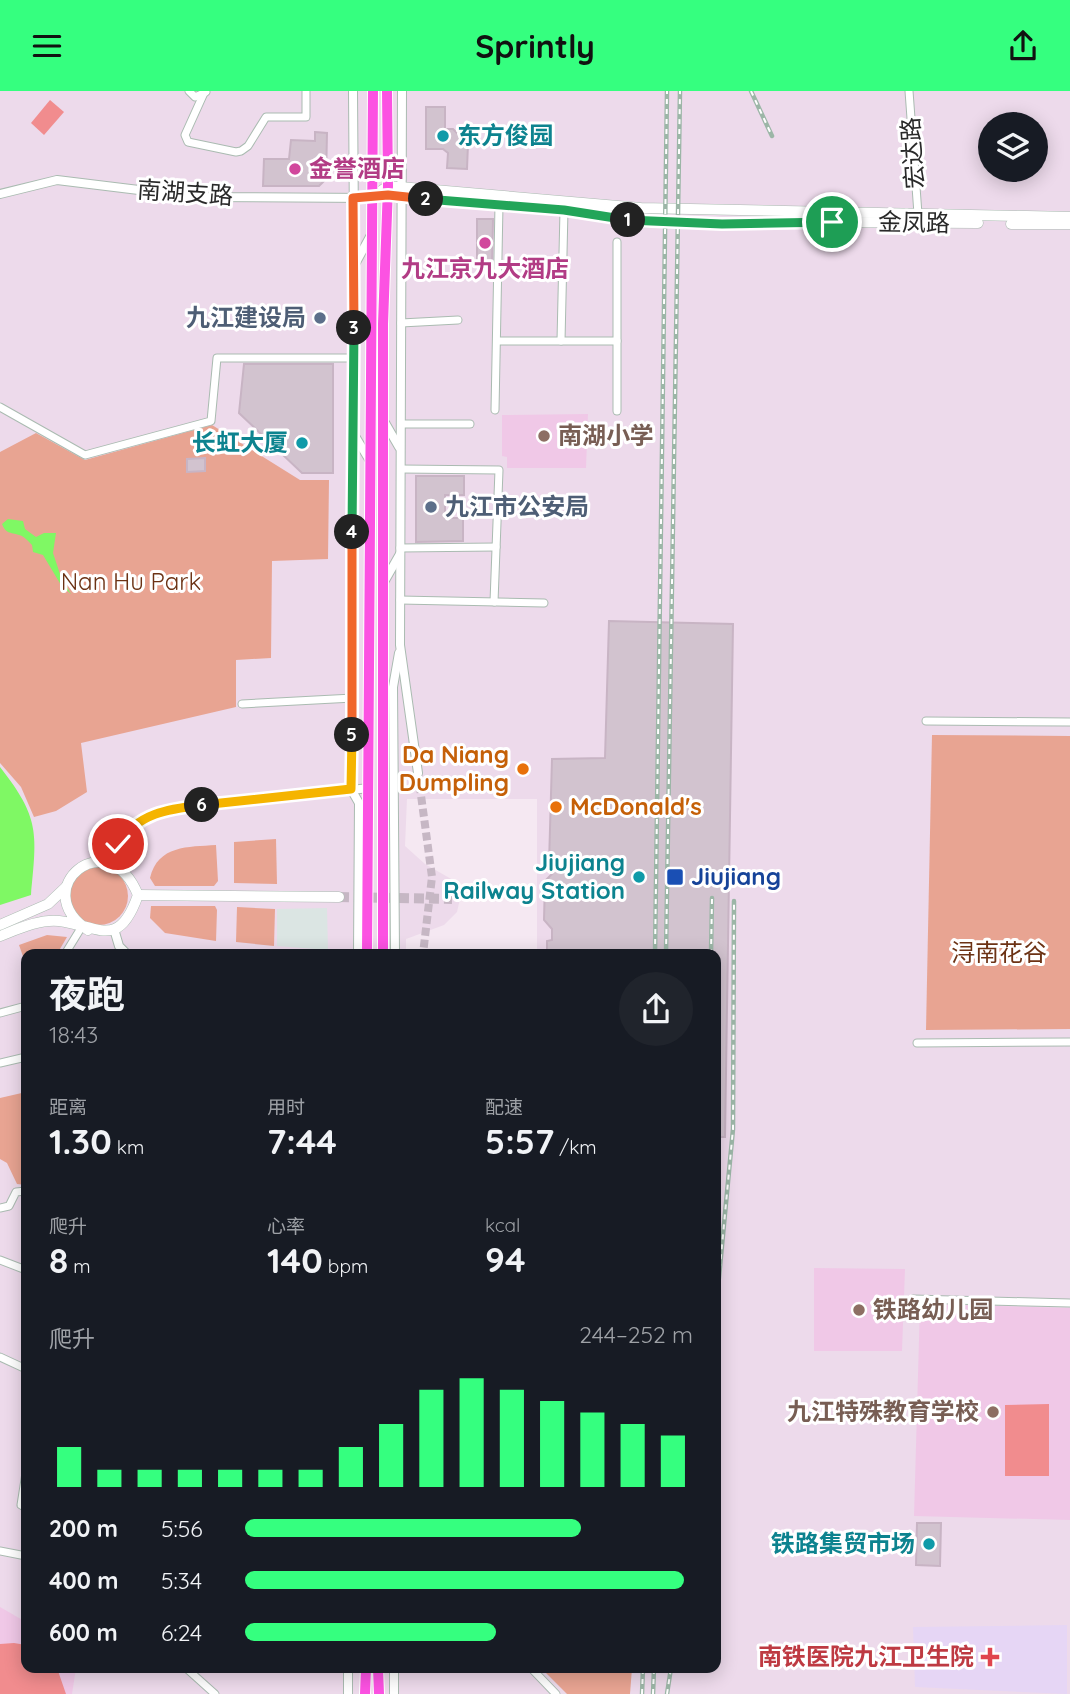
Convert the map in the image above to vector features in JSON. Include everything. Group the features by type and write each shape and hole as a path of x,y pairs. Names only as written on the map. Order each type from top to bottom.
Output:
{"highway":[{"path":"367,949 373,91"},
{"path":"383,949 383,324 388,191 387,91"},
{"path":"365,1694 366,1673"},
{"path":"378,1673 379,1694"}],"main road":[{"name":"金凤路","path":"371,198 388,191 641,208 1070,217"},
{"name":"金凤路","path":"401,192 499,205 564,210 642,222 1070,224"},
{"path":"0,925 48,904 66,887 81,866 94,861 111,862 123,869 138,895"},
{"path":"66,887 67,908 74,921 84,929"},
{"path":"138,895 339,897"},
{"path":"0,936 59,921 100,932 114,929 129,917 138,895"}],"street":[{"path":"189,91 195,97 206,92"},
{"path":"206,92 185,135 188,142 236,152 248,146 266,117 306,117 306,91"},
{"path":"353,91 351,789 359,803 358,949"},
{"path":"402,91 400,645 418,773"},
{"name":"宏达路","path":"909,91 918,214"},
{"name":"南湖支路","path":"0,194 24,185 57,180 195,197 371,198"},
{"path":"495,410 499,205"},
{"path":"561,341 564,210"},
{"path":"353,269 371,235"},
{"path":"617,242 617,411"},
{"path":"401,323 458,320"},
{"path":"497,341 617,341"},
{"path":"0,407 85,455 211,421 217,358 354,358"},
{"path":"384,421 401,450"},
{"path":"401,424 470,424"},
{"path":"354,433 371,463"},
{"path":"401,469 499,471 494,602"},
{"path":"400,550 496,547"},
{"path":"384,582 400,550"},
{"path":"400,600 544,603"},
{"path":"395,949 393,687 400,645"},
{"path":"243,704 353,698"},
{"path":"926,721 1070,722"},
{"path":"111,862 118,844 133,826 161,811 369,788"},
{"path":"69,949 84,929"},
{"path":"114,929 122,949"},
{"path":"0,1013 21,1007"},
{"path":"917,1043 1070,1042"},
{"path":"0,1063 21,1057"},
{"path":"0,1208 9,1206 16,1192 21,1192"},
{"path":"0,1261 21,1268"},
{"path":"914,1299 1070,1303"},
{"path":"0,1357 21,1367"},
{"path":"0,1551 21,1555"},
{"path":"192,1673 215,1694"},
{"path":"348,1673 348,1694"},
{"path":"394,1673 394,1694"},
{"path":"536,1673 556,1694"}],"shaded area":[{"path":"50,100 64,112 44,135 31,123"},
{"name":"南湖小学","path":"588,414 586,468 507,468 507,457 502,456 502,415"},
{"path":"8,519 23,521 25,529 36,537 44,533 56,533 53,553 61,577 71,594 61,585 43,555 33,552 32,545 23,537 5,530 2,524"},
{"path":"0,767 23,800 29,814 33,827 34,856 31,895 0,905"},
{"path":"407,799 537,799 537,949 406,949 406,939 444,925 457,912 460,889 453,880 425,864 405,846"},
{"path":"327,908 328,949 277,946 277,909"},
{"name":"铁路幼儿园","path":"814,1268 905,1269 902,1351 814,1351"},
{"name":"九江特殊教育学校","path":"920,1304 1070,1308 1070,1520 914,1516"},
{"path":"1049,1404 1049,1476 1005,1476 1005,1405"},
{"path":"0,1607 21,1619 21,1673 75,1673 72,1694 0,1694"},
{"name":"南铁医院九江卫生院","path":"1067,1625 1067,1694 915,1687 913,1627"},
{"path":"0,1644 21,1644 21,1673 59,1673 66,1694 0,1694"}],"green space":[{"name":"Nan Hu Park","path":"212,425 300,480 329,480 328,559 272,561 271,658 236,660 236,707 81,743 87,792 56,811 34,817 21,787 0,763 0,452 36,433 85,460"},
{"name":"浔南花谷","path":"932,735 1070,736 1070,1029 926,1030"},
{"path":"276,839 277,884 234,883 234,842"},
{"path":"216,845 218,881 214,886 155,886 150,878 154,867 167,854 185,848"},
{"path":"99,867 110,869 123,880 128,896 126,907 115,920 99,925 88,923 75,912 70,896 72,885 83,872"},
{"path":"151,906 215,906 216,941 165,933 150,918"},
{"path":"237,907 275,909 274,946 236,942"},
{"path":"47,935 67,937 60,949 21,951 19,945"},
{"path":"21,1093 21,1184 17,1184 7,1163 0,1159 0,1098"},
{"path":"546,1673 632,1673 630,1694 567,1694"}],"building":[{"name":"东方俊园","path":"426,107 445,107 445,129 453,129 468,144 467,169 447,168 448,153 443,149 426,149"},
{"name":"金誉酒店","path":"315,132 327,133 326,179 319,186 263,186 264,159 289,159 291,140 315,141"},
{"name":"九江京九大酒店","path":"477,219 493,219 492,266 477,266"},
{"name":"长虹大厦","path":"244,364 333,364 333,473 302,473 239,413"},
{"path":"205,458 205,471 187,472 187,459"},
{"name":"九江市公安局","path":"416,476 464,476 464,495 445,495 445,518 463,518 463,541 416,542"},
{"name":"Jiujiang Railway Station","path":"609,621 733,624 725,1137 721,1137 721,949 547,949 547,941 552,940 552,929 544,920 545,881 554,872 554,865 549,864 552,759 605,758"},
{"name":"铁路集贸市场","path":"917,1523 941,1523 940,1566 916,1565"}],"tunnel":[{"path":"418,773 432,877 424,949"},
{"path":"339,897 452,899"}],"railway":[{"path":"655,949 667,91"},
{"path":"666,949 680,91"},
{"path":"751,91 772,136"},
{"path":"711,949 712,898"},
{"path":"721,1256 733,1129 734,901"},
{"path":"642,1694 643,1673"},
{"path":"653,1694 654,1673"},
{"path":"667,1694 670,1673"}],"place":[{"name":"东方俊园","path":"443,136"},
{"name":"金誉酒店","path":"295,169"},
{"name":"九江京九大酒店","path":"485,243"},
{"name":"九江建设局","path":"320,318"},
{"name":"南湖小学","path":"544,436"},
{"name":"长虹大厦","path":"302,443"},
{"name":"九江市公安局","path":"431,507"},
{"name":"Da Niang Dumpling","path":"523,769"},
{"name":"McDonald's","path":"556,807"},
{"name":"Jiujiang Railway Station","path":"639,877"},
{"name":"Jiujiang","path":"675,877"},
{"name":"铁路幼儿园","path":"859,1310"},
{"name":"九江特殊教育学校","path":"993,1412"},
{"name":"铁路集贸市场","path":"929,1544"},
{"name":"南铁医院九江卫生院","path":"990,1657"}],"route":[{"path":"118,844 133,826 143,819 170,809 351,789 355,369 353,198 388,195 564,210 642,222 832,222"}]}
